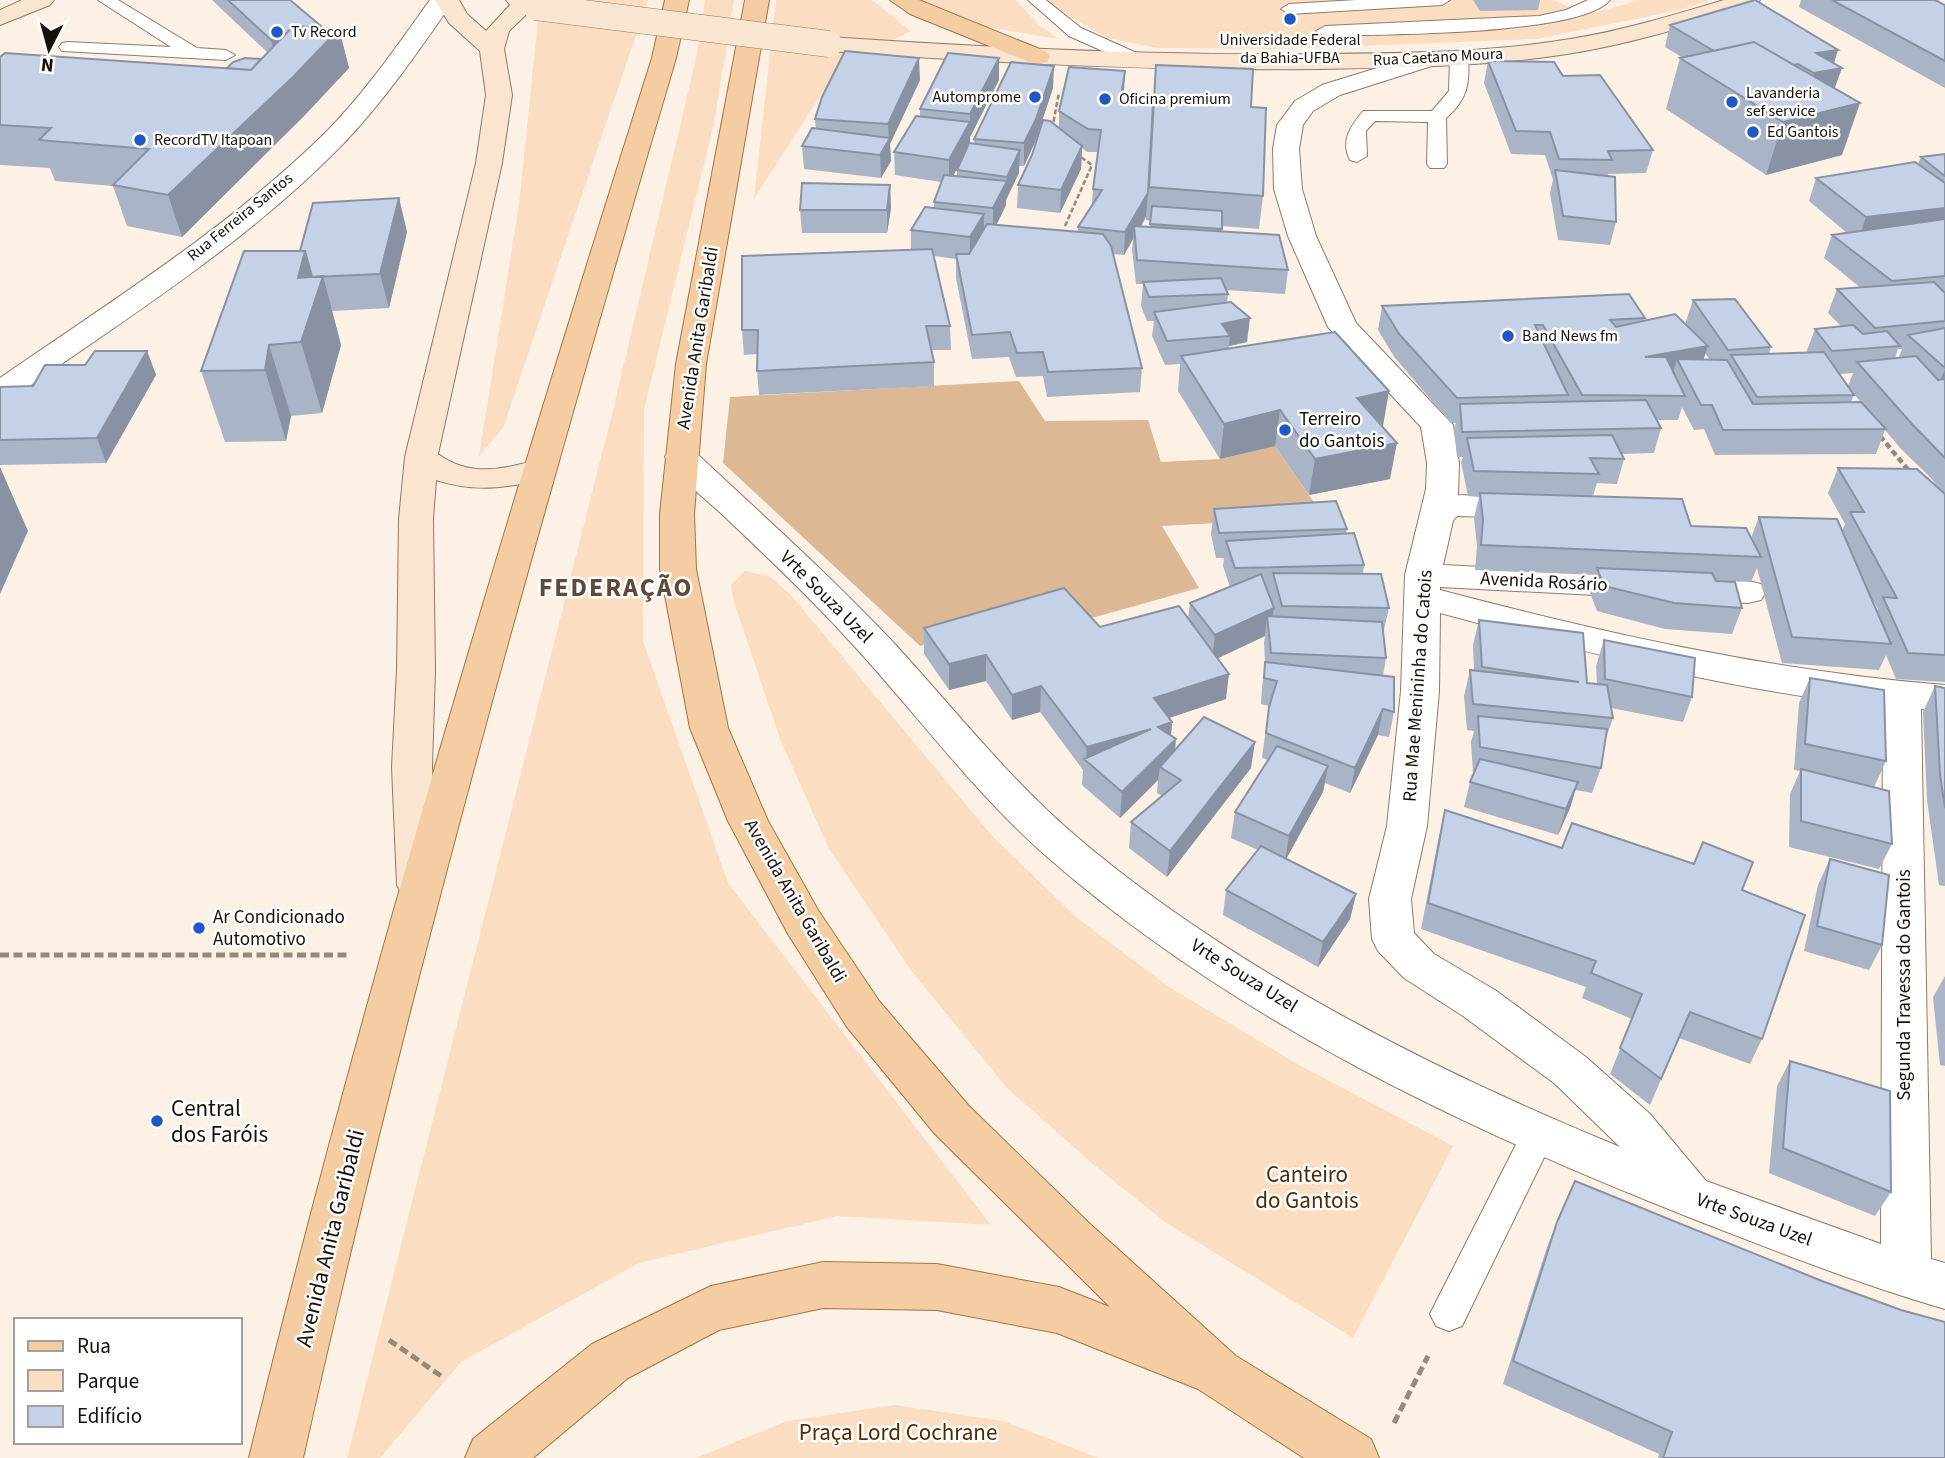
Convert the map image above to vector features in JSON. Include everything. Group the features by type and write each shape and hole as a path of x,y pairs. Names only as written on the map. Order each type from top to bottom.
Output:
{"main road":[{"name":"Avenida Anita Garibaldi","path":"276,1458 304,1335 419,897 538,470 664,58 677,0"},
{"name":"Avenida Anita Garibaldi","path":"757,0 691,364 681,457 678,569 709,728 748,821 803,922 863,1014 952,1120 1072,1239 1218,1373"},
{"path":"902,0 1038,57"},
{"name":"Avenida Anita Garibaldi","path":"492,1458 610,1361 711,1309 823,1285 937,1287 1059,1310 1218,1373 1370,1446"}],"street":[{"path":"0,18 42,0"},
{"name":"Rua Ferreira Santos","path":"0,393 173,270 243,217 302,167 377,90 442,0"},
{"path":"447,0 457,18 492,49 498,29 526,4"},
{"name":"Rua Caetano Moura","path":"492,1 946,59 1038,57 1142,62 1264,63 1429,59 1600,41 1748,0"},
{"name":"Avenida Anita Garibaldi","path":"419,897 412,767 416,670 416,519 421,457 489,163 499,95 492,49"},
{"name":"Rua Mae Menininha do Catois","path":"1429,59 1331,90 1304,106 1290,125 1286,149 1288,189 1302,236 1343,327 1437,425 1443,489 1423,586 1420,691 1408,826 1390,899 1393,939 1419,966 1479,1003 1570,1070 1633,1128 1691,1197"},
{"path":"421,457 440,472 460,478 488,481 538,470"},
{"name":"Vrte Souza Uzel","path":"681,457 834,601 1005,794 1081,863 1171,930 1278,999 1408,1073 1538,1135 1691,1197 1925,1281"},
{"path":"1439,516 1447,505 1554,509"},
{"path":"1423,586 1575,637 1717,669 1795,683 1945,698"},
{"name":"Avenida Rosário","path":"1423,586 1748,592"},
{"name":"Segunda Travessa do Gantois","path":"1902,695 1925,1281"}],"lane":[{"path":"106,0 193,53"},
{"path":"1036,0 1075,32 1142,62"},
{"path":"1289,9 1442,0"},
{"path":"1325,31 1539,21 1571,14 1602,0"},
{"path":"1465,8 1478,25"},
{"path":"68,47 226,55"},
{"path":"1357,156 1357,130 1370,114 1437,117 1455,101 1461,90 1459,57"},
{"path":"1437,117 1437,164"},
{"path":"1449,1314 1538,1135"}],"path":[{"path":"1050,135 1067,59"},
{"path":"1065,226 1092,165 1071,150"},
{"path":"1879,435 1912,474"},
{"path":"0,955 106,957 404,954"},
{"path":"1370,1446 1449,1314"},
{"path":"388,1340 444,1378"}],"green space":[{"path":"540,0 648,0 503,428 479,456 519,205"},
{"path":"705,0 734,0 714,123 644,410 643,641 728,883 991,1225 837,1216 639,1263 461,1362 380,1458 347,1458 613,410 697,54"},
{"path":"776,0 872,0 911,31 840,65 754,199"},
{"path":"912,0 1016,0 1038,24 1059,39 948,21"},
{"name":"Universidade Federal da Bahia-UFBA","path":"1047,0 1554,0 1586,15 1640,0 1710,0 1680,10 1537,39 1273,49 1158,48 1107,38 1049,4"},
{"name":"Canteiro do Gantois","path":"745,571 769,576 790,594 993,837 1077,918 1169,987 1301,1066 1453,1146 1353,1338 1165,1222 1094,1165 1006,1087 910,969 829,849 780,739 734,602 731,585"},
{"name":"Praça Lord Cochrane","path":"895,1405 1003,1421 1099,1458 696,1458 787,1421"}],"shaded area":[{"path":"1019,381 1045,421 1148,420 1161,462 1220,459 1275,446 1324,517 1162,526 1199,588 1081,621 1046,607 920,646 723,463 730,397"}],"building":[{"path":"228,0 290,0 321,26 293,26 283,37 271,40"},
{"path":"1755,0 1838,50 1816,53 1842,68 1814,73 1754,42 1714,51 1670,25"},
{"path":"1832,0 1935,0 1945,5 1945,61"},
{"path":"293,26 339,29 294,76 168,195 113,185 149,149 39,140 51,128 0,125 0,57 5,53 251,70"},
{"path":"1754,42 1860,103 1783,122 1680,58"},
{"path":"845,51 919,58 888,124 815,119 822,97"},
{"path":"948,53 999,58 970,114 920,109"},
{"path":"245,58 261,59 251,70 227,68 233,62"},
{"path":"1488,61 1554,62 1563,76 1600,75 1653,150 1608,151 1612,160 1559,159 1550,132 1516,131"},
{"path":"1011,62 1054,66 1036,119 1024,143 974,139"},
{"path":"1156,65 1253,69 1251,107 1266,108 1263,196 1149,187"},
{"path":"1069,67 1125,71 1120,103 1153,105 1148,193 1125,232 1078,227 1102,190 1093,189 1101,130 1088,129 1059,111"},
{"path":"916,116 970,122 949,160 894,152"},
{"path":"1043,120 1050,121 1082,146 1061,190 1018,185 1032,155"},
{"path":"812,128 890,138 880,155 802,146"},
{"path":"969,143 1020,150 1007,177 957,170"},
{"path":"1945,154 1945,176 1921,157"},
{"path":"1915,162 1945,183 1945,208 1866,217 1816,178"},
{"path":"1555,170 1615,177 1616,222 1563,216"},
{"path":"944,175 1007,181 993,208 934,202"},
{"path":"802,183 890,185 887,210 800,210"},
{"path":"399,198 380,274 312,277 305,251 300,251 313,203"},
{"path":"1152,206 1222,211 1222,229 1150,224"},
{"path":"925,207 984,214 970,237 911,230"},
{"path":"1945,219 1945,276 1892,281 1832,235"},
{"path":"987,224 1103,234 1111,246 1142,368 1048,372 1043,352 1017,353 1010,332 972,335 956,254 969,254"},
{"path":"1134,226 1279,235 1288,270 1137,260"},
{"path":"932,249 950,326 926,326 934,362 757,371 758,330 742,330 742,256"},
{"path":"244,251 305,251 298,278 323,276 301,342 269,345 265,370 201,371"},
{"path":"1221,278 1228,294 1149,297 1143,282"},
{"path":"1934,282 1945,293 1945,321 1875,328 1837,289"},
{"path":"1629,294 1645,318 1610,320 1616,327 1675,314 1708,346 1645,357 1666,357 1685,396 1582,395 1543,325 1535,325 1568,395 1457,398 1399,334 1382,306"},
{"path":"1735,299 1771,347 1728,350 1693,300"},
{"path":"1231,302 1250,318 1222,324 1230,336 1167,341 1154,312"},
{"path":"1853,325 1863,334 1887,331 1900,346 1832,351 1815,329"},
{"path":"1945,328 1945,368 1908,335"},
{"path":"1335,332 1389,391 1357,398 1397,443 1315,459 1280,410 1224,424 1181,356"},
{"path":"95,351 147,351 97,438 0,440 0,387 33,386 45,365 85,365"},
{"path":"1824,352 1854,395 1757,397 1731,355"},
{"path":"1916,356 1938,380 1945,379 1945,458 1857,362"},
{"path":"1677,359 1727,360 1753,404 1861,402 1886,429 1723,430 1712,405 1701,405"},
{"path":"1646,400 1661,428 1462,432 1460,404"},
{"path":"1612,435 1624,459 1590,458 1599,474 1474,471 1467,438"},
{"path":"1838,468 1917,469 1945,494 1945,655 1908,653 1883,597 1897,598 1850,512 1864,512"},
{"path":"1480,493 1682,499 1691,526 1746,528 1761,557 1481,545 1483,520"},
{"path":"1336,501 1347,529 1219,533 1214,509"},
{"path":"1759,517 1837,519 1891,644 1792,637"},
{"path":"1354,533 1364,565 1235,568 1226,541"},
{"path":"1597,568 1712,573 1716,581 1735,582 1742,608 1674,603 1604,586"},
{"path":"1273,573 1381,574 1389,608 1282,606"},
{"path":"1261,574 1274,608 1215,635 1190,603"},
{"path":"1064,588 1100,627 1179,606 1229,674 1154,698 1172,722 1158,727 1176,739 1122,792 1084,759 1151,729 1087,747 1041,686 1012,695 986,655 949,664 924,628"},
{"path":"1267,616 1382,622 1386,658 1271,653"},
{"path":"1479,620 1583,633 1587,683 1607,685 1613,718 1473,704 1470,670 1579,682 1482,667"},
{"path":"1604,640 1695,658 1692,697 1605,679"},
{"path":"1265,662 1394,677 1394,712 1383,709 1355,768 1266,733 1269,707 1277,681 1264,678"},
{"path":"1810,678 1884,690 1886,761 1805,744"},
{"path":"1935,686 1945,688 1945,808 1940,774"},
{"path":"1478,716 1607,729 1601,768 1480,747"},
{"path":"1204,717 1255,742 1170,851 1131,822 1181,780 1160,767"},
{"path":"1277,746 1328,766 1289,836 1235,812"},
{"path":"1480,759 1578,782 1566,809 1470,782"},
{"path":"1801,769 1889,791 1892,844 1801,821"},
{"path":"1445,810 1562,848 1572,823 1694,864 1703,842 1753,862 1742,890 1805,915 1762,1039 1690,1012 1661,1079 1620,1048 1642,994 1591,973 1596,961 1428,903"},
{"path":"1261,846 1356,894 1323,942 1226,890"},
{"path":"1830,859 1889,875 1882,945 1817,926"},
{"path":"1790,1061 1890,1091 1891,1192 1783,1148"},
{"path":"1575,1181 1822,1281 1901,1310 1945,1322 1945,1458 1663,1458 1672,1432 1513,1361 1557,1222"}],"place":[{"name":"Universidade Federal da Bahia-UFBA","path":"1290,19"},
{"name":"Tv Record","path":"277,32"},
{"name":"Automprome","path":"1035,97"},
{"name":"Oficina premium","path":"1105,99"},
{"name":"Lavanderia sef service","path":"1732,102"},
{"name":"Ed Gantois","path":"1753,132"},
{"name":"RecordTV Itapoan","path":"140,140"},
{"name":"Band News fm","path":"1508,336"},
{"name":"Terreiro do Gantois","path":"1285,430"},
{"name":"Ar Condicionado Automotivo","path":"199,928"},
{"name":"Central dos Faróis","path":"157,1121"}],"district":[{"name":"FEDERAÇÃO","path":"616,587"}]}
